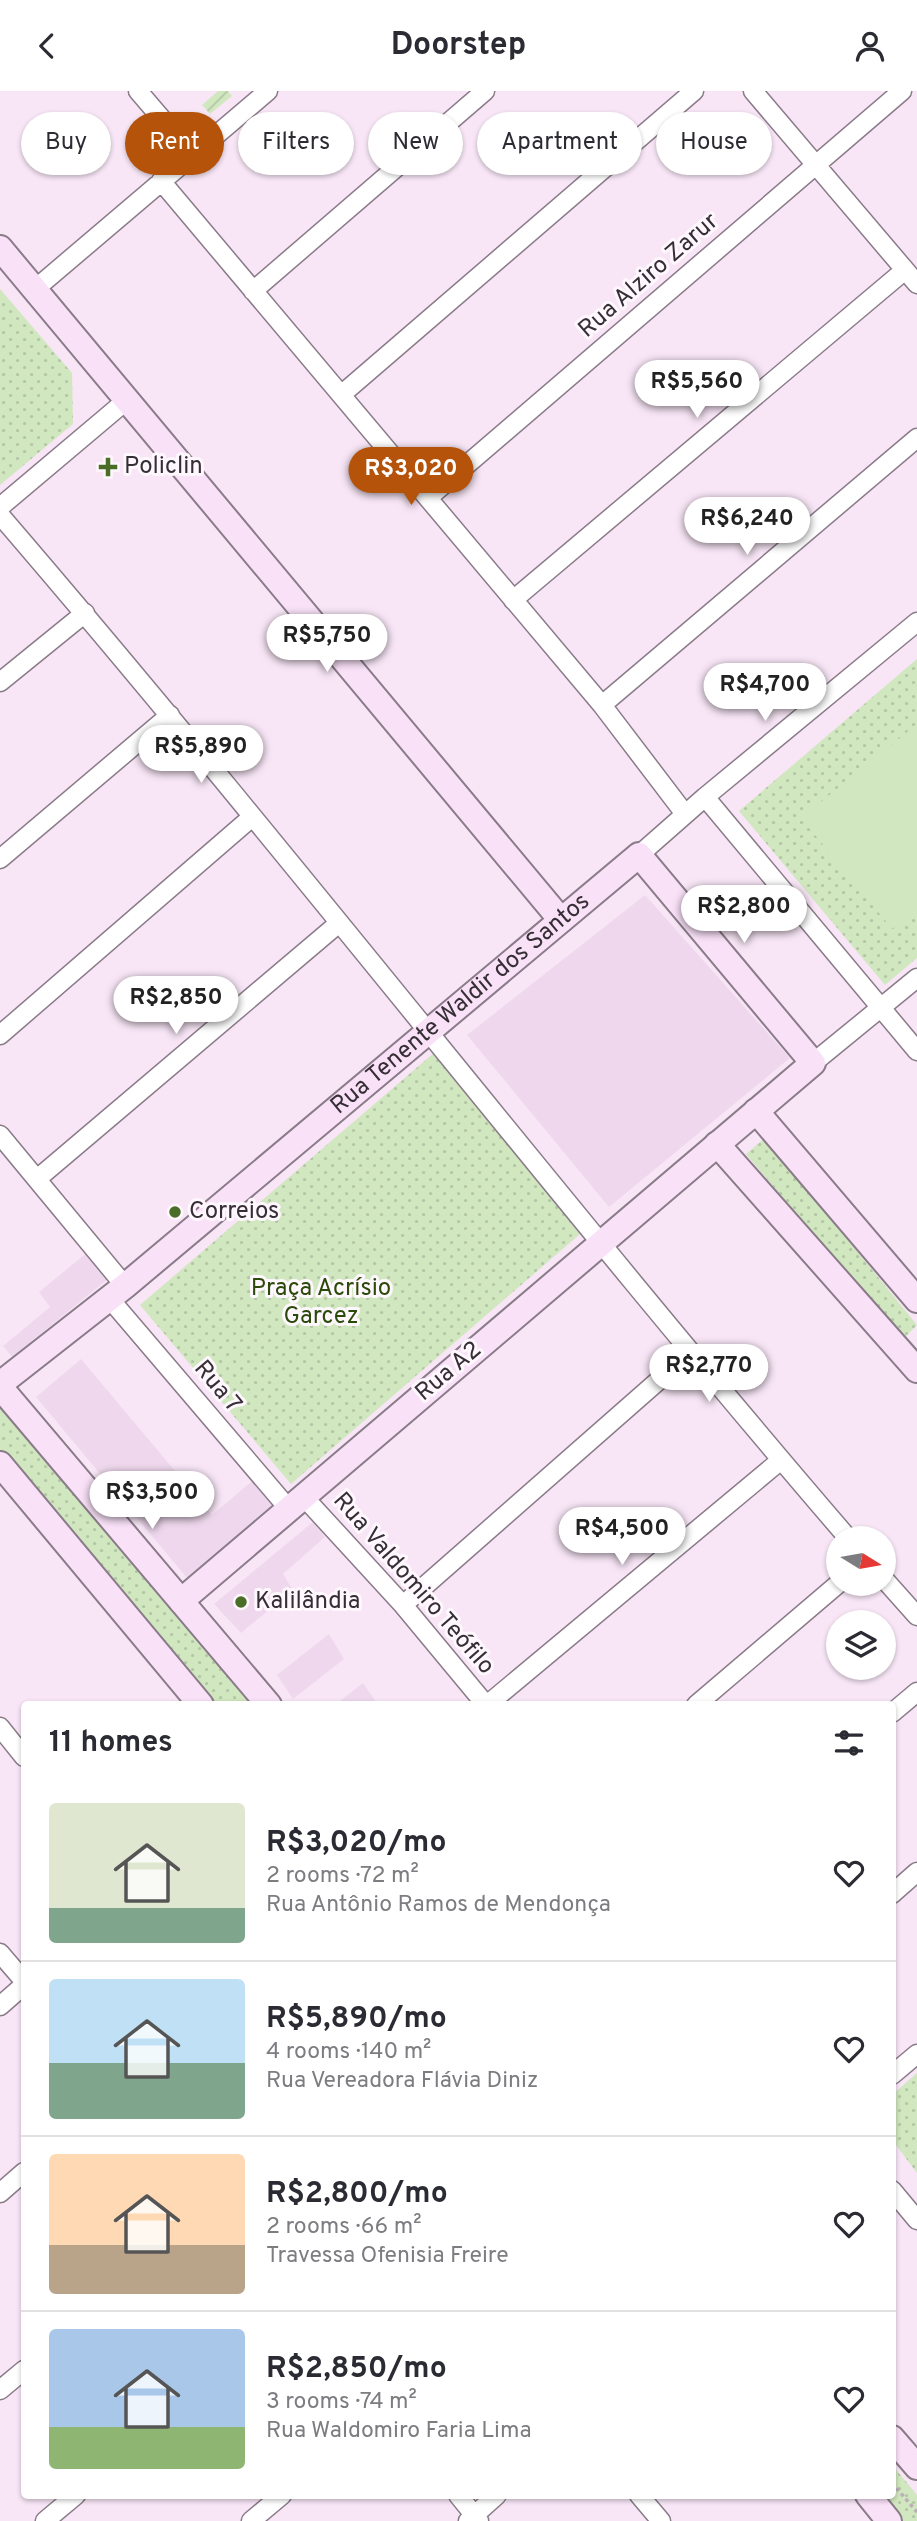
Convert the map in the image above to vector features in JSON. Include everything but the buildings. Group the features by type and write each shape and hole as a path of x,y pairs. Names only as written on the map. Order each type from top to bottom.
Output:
{"street":[{"path":"138,91 156,112"},
{"path":"224,128 268,91"},
{"path":"253,291 485,91"},
{"path":"341,395 694,91"},
{"path":"753,91 917,284"},
{"name":"Rua Alziro Zarur","path":"428,498 902,91"},
{"path":"34,290 168,175"},
{"path":"161,181 603,705 685,814"},
{"path":"0,248 561,921"},
{"path":"513,600 905,270"},
{"path":"0,507 128,399"},
{"path":"603,705 917,438"},
{"path":"0,515 170,715 691,1352 838,1526"},
{"path":"0,682 85,613"},
{"name":"Rua Tenente Waldir dos Santos","path":"0,1386 117,1292 917,622"},
{"path":"0,859 170,715"},
{"path":"705,797 917,1051"},
{"path":"0,1035 252,817"},
{"path":"639,855 813,1063 917,978"},
{"path":"37,1179 339,923"},
{"name":"Rua A2","path":"181,1601 813,1063"},
{"path":"756,1111 917,1300"},
{"name":"Rua 7","path":"0,1135 37,1179 117,1292 295,1502"},
{"path":"717,1144 913,1359"},
{"path":"403,1605 691,1352"},
{"path":"0,1386 266,1701"},
{"path":"492,1701 781,1460"},
{"path":"0,1464 198,1701"},
{"name":"Rua Valdomiro Teófilo","path":"295,1502 403,1605 484,1701"},
{"path":"896,1592 917,1616"},
{"path":"701,1701 826,1594"},
{"path":"896,1710 917,1692"},
{"path":"0,1727 21,1753"},
{"path":"896,1890 917,1872"},
{"path":"0,1953 21,1979"},
{"path":"0,2006 21,1986"},
{"path":"896,2071 917,2054"},
{"path":"0,2193 21,2175"},
{"path":"896,2195 917,2220"},
{"path":"0,2390 21,2372"},
{"path":"896,2443 917,2467"},
{"path":"46,2521 71,2499"},
{"path":"251,2521 277,2499"},
{"path":"461,2499 474,2519 493,2499"},
{"path":"642,2499 661,2521"},
{"path":"871,2499 889,2521"}],"path":[{"path":"896,2488 917,2512"}],"shaded area":[{"path":"645,895 790,1058 609,1207 467,1035"},
{"path":"89,1251 108,1279 12,1357 3,1346 50,1307 39,1292"},
{"path":"81,1359 212,1515 252,1481 272,1505 187,1578 36,1397"},
{"path":"313,1522 325,1537 283,1574 293,1590 241,1633 214,1604"},
{"path":"329,1634 344,1659 293,1699 277,1675"},
{"path":"363,1683 375,1701 340,1701"}],"green space":[{"path":"218,91 228,91 232,96 212,112 208,112 202,105"},
{"path":"0,289 72,373 73,424 0,485"},
{"path":"917,659 917,958 885,985 739,811"},
{"path":"917,724 917,909 892,929 801,818"},
{"name":"Praça Acrísio Garcez","path":"435,1052 580,1234 291,1484 140,1305"},
{"path":"765,1138 917,1325 902,1340 746,1154"},
{"path":"0,1403 251,1701 210,1701 0,1453"},
{"path":"917,2073 917,2173 896,2145 896,2091"},
{"path":"896,2470 917,2495 917,2521 896,2521 878,2499 896,2499"}],"place":[{"name":"Policlin","path":"108,467"},
{"name":"Correios","path":"175,1212"},
{"name":"Kalilândia","path":"241,1602"}]}
